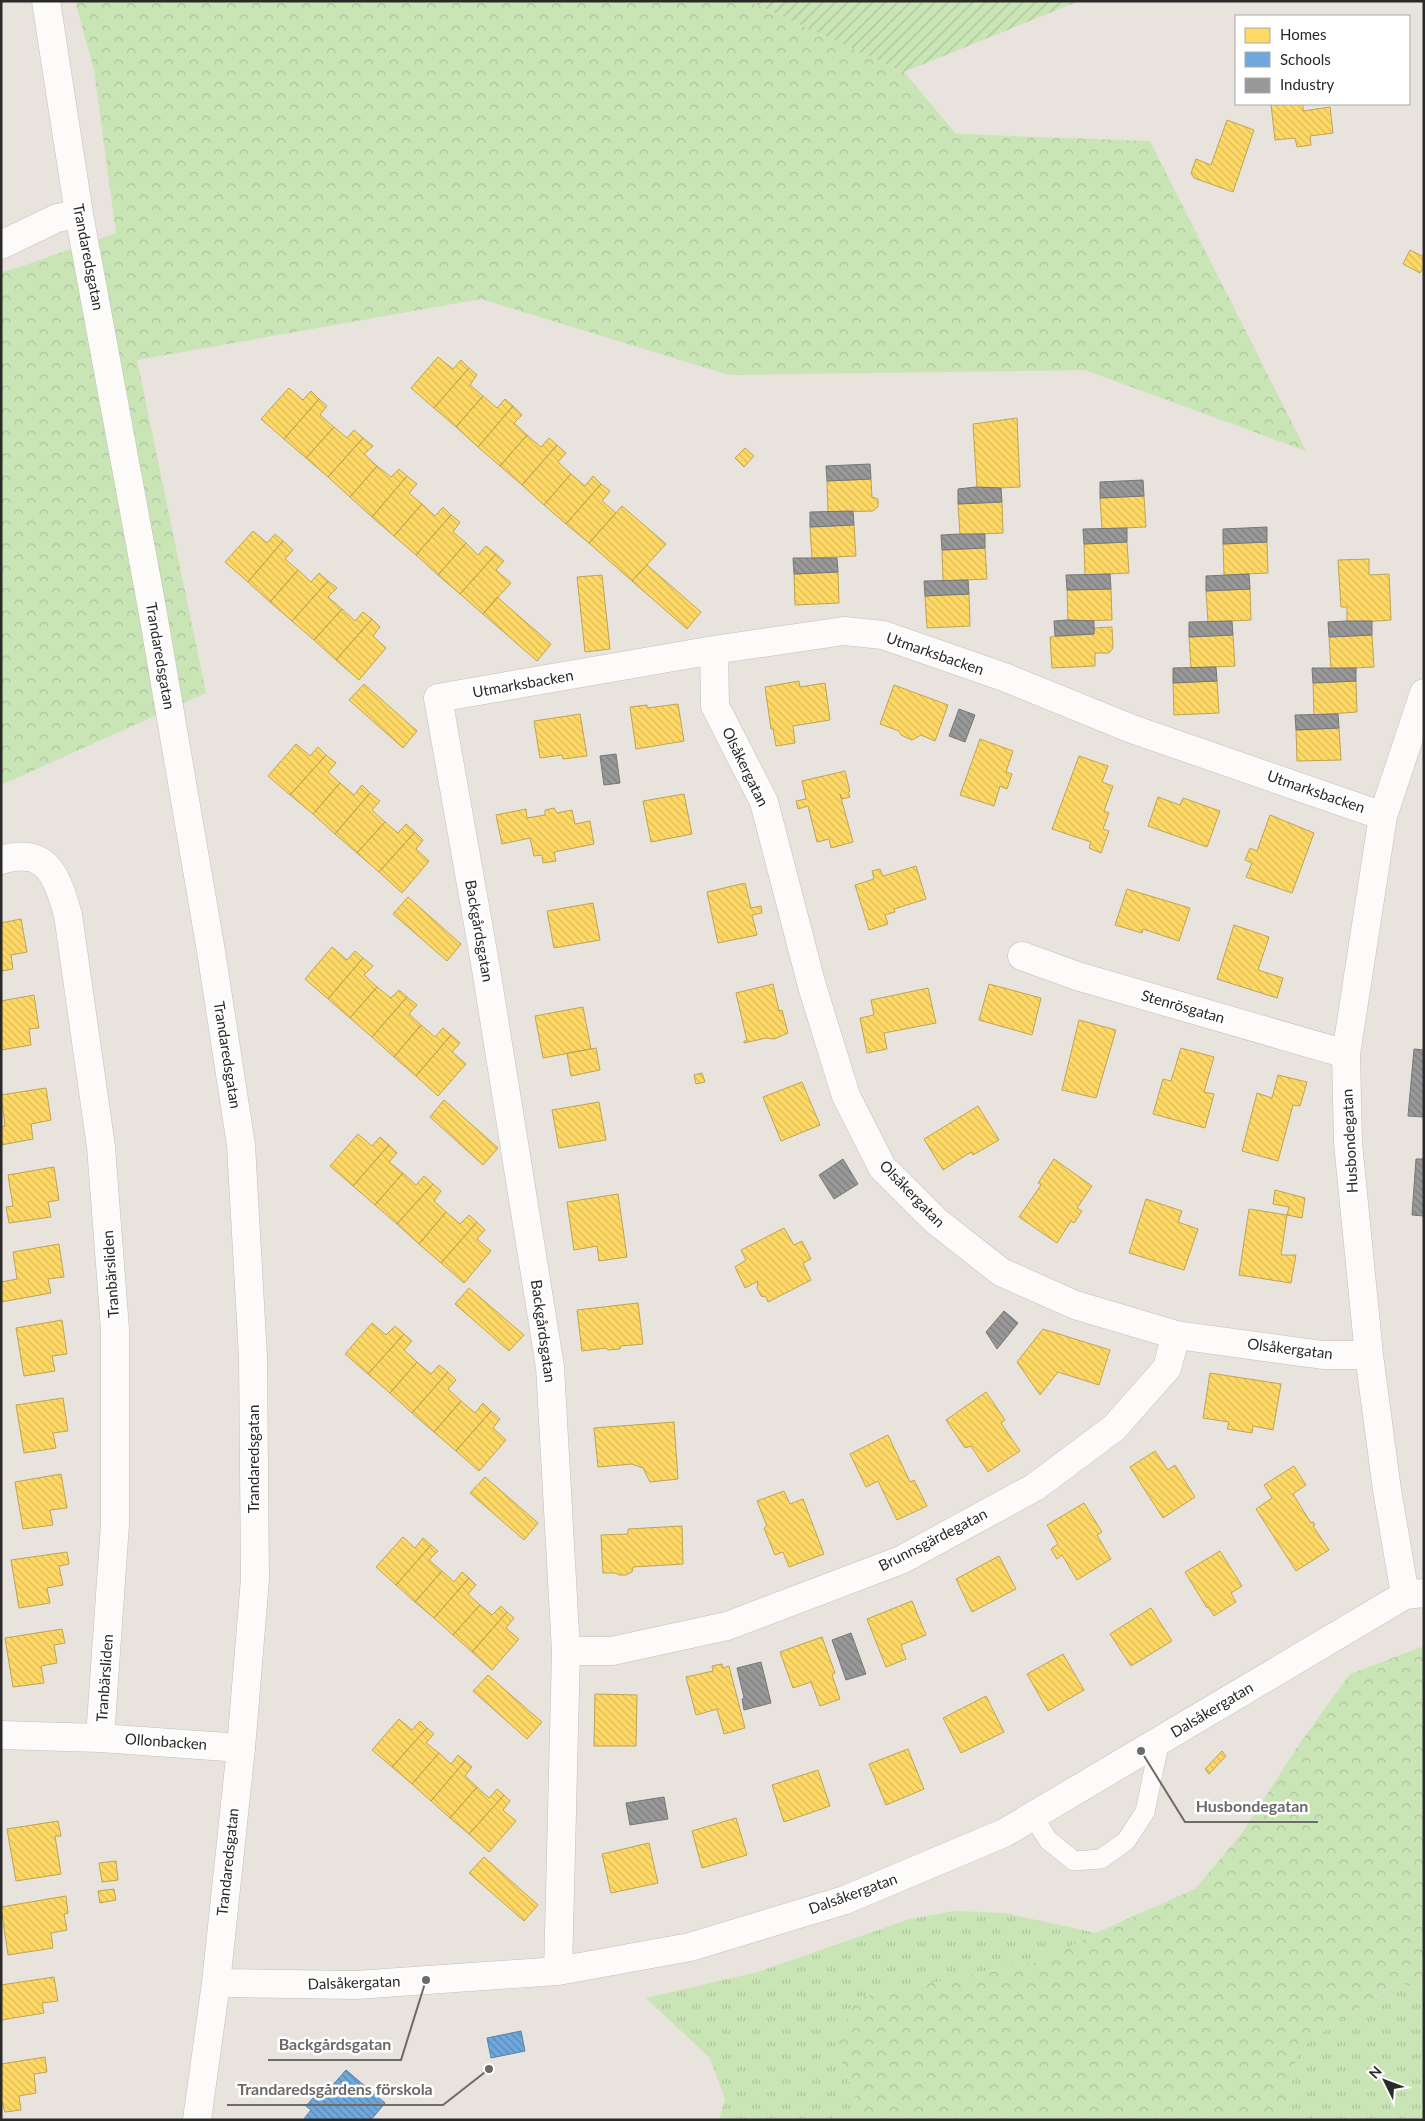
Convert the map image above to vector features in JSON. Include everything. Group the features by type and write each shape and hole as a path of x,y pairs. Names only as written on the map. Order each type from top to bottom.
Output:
{"street":[{"name":"Trandaredsgatan","path":"46,1 80,214 152,608 211,951 241,1146 254,1357 255,1579 241,1748 216,1983 197,2120"},
{"path":"1,245 57,218 80,214"},
{"name":"Utmarksbacken","path":"438,698 714,650 844,631 883,635 1004,677 1132,729 1383,816"},
{"name":"Olsåkergatan","path":"714,650 715,706 764,802 812,986 846,1096 882,1167 936,1221 1001,1272 1075,1305 1176,1335 1323,1355 1368,1355"},
{"name":"Husbondegatan","path":"1414,1594 1387,1490 1368,1355 1348,1143 1346,1054 1383,816 1424,693"},
{"name":"Backgårdsgatan","path":"438,698 486,969 550,1367 566,1650 558,1971"},
{"name":"Tranbärsliden","path":"1,860 14,857 30,857 43,862 52,872 60,888 68,915 101,1147 115,1329 115,1524 100,1738"},
{"name":"Stenrösgatan","path":"1022,956 1077,976 1346,1054"},
{"name":"Brunnsgärdegatan","path":"566,1650 612,1651 727,1626 901,1560 1035,1487 1114,1428 1167,1368 1176,1335"},
{"name":"Dalsåkergatan","path":"216,1983 356,1985 558,1971 690,1947 845,1900 1004,1833 1160,1740 1414,1594"},
{"name":"Ollonbacken","path":"1,1735 100,1738 241,1748"}],"lane":[{"path":"1033,1816 1048,1840 1074,1861 1101,1859 1126,1841 1145,1812 1160,1740"}],"green space":[{"path":"75,1 749,1 904,72 956,134 1150,141 1306,451 1085,370 729,375 481,299 137,360 206,693 1,785 1,272 116,233 94,70"},
{"path":"749,1 1079,1 904,72"},
{"path":"1424,1646 1424,1990 1398,1982 1298,2049 1283,2120 850,2120 856,2100 835,2045 857,1998 1042,1961 1096,1933 1195,1889 1243,1832 1298,1746 1350,1674"},
{"path":"954,1911 1005,1913 1096,1933 1042,1961 857,1998 835,2045 856,2100 850,2120 719,2120 725,2099 710,2058 646,1998 758,1972 910,1919"},
{"path":"1399,1982 1424,1990 1424,2120 1283,2120 1298,2049"}],"building: Homes":[{"path":"1271,105 1303,105 1303,111 1330,107 1333,133 1310,136 1311,145 1297,147 1295,138 1275,140"},
{"path":"1227,120 1254,130 1233,192 1194,178 1191,173 1196,159 1211,165"},
{"path":"1410,250 1424,257 1424,266 1420,273 1403,264"},
{"path":"438,357 453,369 461,360 469,368 434,408 411,388"},
{"path":"469,368 477,375 470,385 483,396 456,427 434,408"},
{"path":"289,388 303,400 311,391 319,399 284,439 261,419"},
{"path":"483,396 497,408 505,399 513,406 478,447 456,427"},
{"path":"319,399 327,406 320,415 334,427 306,458 284,439"},
{"path":"513,406 522,415 514,423 527,435 500,466 478,447"},
{"path":"1017,418 1020,487 977,489 973,424"},
{"path":"334,427 347,438 354,430 363,438 328,477 306,458"},
{"path":"527,435 541,447 549,438 557,445 522,485 500,466"},
{"path":"363,438 373,446 364,454 377,466 350,497 328,477"},
{"path":"557,445 566,453 558,462 571,474 544,505 522,485"},
{"path":"745,448 754,456 744,467 735,458"},
{"path":"377,466 391,477 399,469 407,476 372,517 350,497"},
{"path":"571,474 585,486 593,476 601,484 566,524 544,505"},
{"path":"407,476 417,484 409,493 422,504 394,536 372,517"},
{"path":"871,479 872,497 878,499 878,507 873,511 828,512 827,481"},
{"path":"601,484 610,491 602,501 616,513 589,543 566,524"},
{"path":"1144,496 1146,527 1102,529 1100,498"},
{"path":"1002,502 1003,533 960,535 958,504"},
{"path":"422,504 435,516 443,507 451,515 416,555 394,536"},
{"path":"622,506 666,544 632,581 589,543"},
{"path":"451,515 460,522 453,532 466,543 438,575 416,555"},
{"path":"854,525 856,556 812,558 810,527"},
{"path":"253,531 267,543 275,534 283,541 248,582 225,562"},
{"path":"283,541 293,550 285,559 298,570 270,602 248,582"},
{"path":"1127,542 1129,573 1085,575 1084,544"},
{"path":"1267,542 1268,573 1224,575 1223,544"},
{"path":"466,543 478,555 486,546 496,554 460,594 438,575"},
{"path":"985,548 987,579 943,581 942,550"},
{"path":"496,554 504,561 496,570 511,583 483,614 460,594"},
{"path":"1369,559 1369,575 1389,574 1391,620 1347,623 1347,607 1341,607 1338,560"},
{"path":"647,565 701,612 687,629 632,581"},
{"path":"298,570 311,582 319,573 328,581 292,621 270,602"},
{"path":"838,572 839,603 795,605 794,574"},
{"path":"602,575 610,649 585,652 577,577"},
{"path":"328,581 337,588 328,597 342,609 314,640 292,621"},
{"path":"1111,589 1112,620 1068,621 1067,590"},
{"path":"1250,589 1251,620 1208,622 1206,591"},
{"path":"969,594 970,626 927,628 925,596"},
{"path":"497,597 551,644 537,661 483,614"},
{"path":"342,609 355,621 363,612 372,619 336,660 314,640"},
{"path":"372,619 380,627 373,636 386,648 359,680 336,660"},
{"path":"1112,627 1113,648 1109,653 1095,653 1095,666 1052,668 1050,637 1094,634 1094,628"},
{"path":"1233,635 1235,666 1191,668 1189,637"},
{"path":"1372,635 1374,667 1331,669 1329,637"},
{"path":"799,681 800,687 825,683 830,720 793,726 795,743 776,746 773,729 771,729 765,687"},
{"path":"1217,681 1219,713 1174,715 1173,683"},
{"path":"1356,681 1357,712 1314,715 1313,683"},
{"path":"364,684 417,731 403,748 349,700"},
{"path":"894,685 948,705 935,741 921,735 912,740 901,735 899,731 880,724"},
{"path":"678,704 684,741 636,749 630,707 647,705 647,708"},
{"path":"580,714 587,756 563,759 562,755 540,758 534,721"},
{"path":"1339,728 1341,760 1297,761 1296,730"},
{"path":"980,739 1013,751 1006,772 1012,774 1007,789 1000,786 994,806 960,795"},
{"path":"296,744 310,756 318,747 326,755 290,795 268,776"},
{"path":"326,755 336,763 328,772 340,783 313,814 290,795"},
{"path":"1079,756 1108,766 1102,782 1113,786 1104,811 1109,813 1103,829 1109,831 1101,853 1089,848 1091,842 1052,829"},
{"path":"845,771 850,797 842,799 840,794 853,842 831,848 829,839 817,842 808,806 798,809 796,801 806,799 802,781"},
{"path":"340,783 354,795 362,785 370,793 335,834 313,814"},
{"path":"370,793 380,801 372,810 385,822 357,853 335,834"},
{"path":"684,794 692,834 651,842 643,801"},
{"path":"1158,797 1180,805 1183,798 1220,811 1207,847 1148,826"},
{"path":"554,808 557,813 572,810 575,824 590,821 594,844 554,852 556,861 543,863 542,855 534,856 530,838 502,844 496,815 526,809 527,818 545,815 545,810"},
{"path":"1270,815 1314,833 1292,893 1246,877 1252,863 1245,860 1250,848 1257,851"},
{"path":"385,822 398,833 406,824 415,832 379,872 357,853"},
{"path":"415,832 423,840 416,849 429,861 402,893 379,872"},
{"path":"916,866 926,899 894,909 895,912 885,915 888,924 869,930 855,885 874,879 872,871 880,869 883,876"},
{"path":"745,883 751,908 761,906 762,913 752,915 757,935 718,943 707,892"},
{"path":"1127,889 1190,908 1179,941 1143,929 1142,933 1115,925"},
{"path":"408,897 461,944 447,961 393,914"},
{"path":"593,903 600,940 554,948 547,911"},
{"path":"21,919 27,952 11,955 13,969 1,971 1,923"},
{"path":"1234,925 1269,937 1258,970 1283,978 1277,998 1217,979"},
{"path":"332,947 347,960 355,951 363,958 328,999 305,979"},
{"path":"363,958 373,966 364,975 377,987 350,1018 328,999"},
{"path":"773,984 779,1011 782,1010 788,1033 774,1039 766,1038 744,1043 744,1041 747,1041 736,993"},
{"path":"989,984 1041,998 1032,1035 979,1020"},
{"path":"377,987 391,998 399,990 407,997 372,1037 350,1018"},
{"path":"928,988 936,1023 884,1033 887,1049 867,1053 860,1018 874,1015 871,1000"},
{"path":"34,995 39,1028 29,1029 31,1045 1,1050 1,1001"},
{"path":"407,997 417,1005 409,1014 421,1025 394,1057 372,1037"},
{"path":"583,1007 591,1049 543,1058 535,1016"},
{"path":"1079,1020 1116,1030 1096,1098 1062,1090"},
{"path":"421,1025 435,1037 443,1028 451,1035 416,1076 394,1057"},
{"path":"451,1035 460,1043 452,1052 466,1064 438,1096 416,1076"},
{"path":"596,1048 600,1070 571,1076 567,1053"},
{"path":"1181,1048 1214,1057 1204,1092 1214,1094 1205,1128 1153,1114 1163,1079 1171,1081"},
{"path":"702,1073 705,1082 696,1084 694,1075"},
{"path":"1278,1075 1307,1082 1300,1106 1293,1105 1278,1161 1242,1151 1257,1093 1272,1098"},
{"path":"802,1082 820,1125 781,1141 763,1097"},
{"path":"46,1088 51,1120 31,1124 33,1139 1,1145 1,1127 5,1126 1,1095"},
{"path":"444,1100 498,1148 483,1165 430,1117"},
{"path":"599,1102 606,1140 559,1148 552,1110"},
{"path":"978,1106 999,1140 973,1155 971,1152 943,1170 924,1139"},
{"path":"358,1134 372,1146 380,1137 389,1145 353,1186 330,1166"},
{"path":"389,1145 397,1153 389,1162 403,1173 375,1205 353,1186"},
{"path":"1054,1159 1092,1186 1077,1208 1082,1211 1074,1223 1071,1221 1057,1243 1019,1217 1041,1185 1038,1183"},
{"path":"54,1167 59,1200 48,1202 51,1217 9,1223 6,1207 13,1206 8,1175"},
{"path":"403,1173 416,1185 424,1176 433,1184 397,1224 375,1205"},
{"path":"433,1184 441,1191 434,1201 446,1212 419,1244 397,1224"},
{"path":"1275,1190 1305,1198 1302,1218 1287,1215 1289,1207 1273,1204"},
{"path":"618,1194 627,1257 599,1261 597,1246 574,1250 567,1202"},
{"path":"1146,1199 1182,1211 1178,1222 1198,1229 1184,1270 1129,1253"},
{"path":"1249,1209 1287,1215 1281,1255 1296,1255 1291,1283 1239,1275"},
{"path":"446,1212 460,1224 469,1215 477,1222 441,1263 419,1244"},
{"path":"477,1222 485,1230 477,1239 491,1251 464,1283 441,1263"},
{"path":"784,1228 794,1245 802,1241 811,1259 803,1263 811,1280 768,1302 766,1297 761,1296 757,1288 758,1281 745,1288 735,1267 746,1260 741,1250"},
{"path":"59,1244 64,1277 48,1279 51,1293 1,1302 1,1282 17,1279 13,1252"},
{"path":"469,1288 524,1335 509,1351 455,1304"},
{"path":"638,1303 643,1344 621,1346 620,1349 608,1350 606,1348 582,1351 577,1310"},
{"path":"62,1320 67,1354 52,1356 55,1371 24,1376 16,1328"},
{"path":"372,1323 386,1335 395,1326 404,1334 368,1374 345,1354"},
{"path":"1043,1329 1110,1350 1099,1385 1058,1372 1040,1395 1017,1362"},
{"path":"404,1334 412,1341 404,1350 417,1362 390,1393 368,1374"},
{"path":"417,1362 431,1374 439,1365 448,1372 412,1413 390,1393"},
{"path":"448,1372 456,1380 448,1389 461,1401 434,1432 412,1413"},
{"path":"1210,1373 1281,1384 1273,1430 1253,1426 1252,1433 1227,1429 1229,1422 1203,1418"},
{"path":"986,1392 1005,1420 1001,1423 1020,1451 988,1472 971,1446 965,1448 946,1420"},
{"path":"63,1398 68,1431 53,1433 56,1448 24,1453 16,1405"},
{"path":"461,1401 475,1413 483,1403 491,1411 456,1451 434,1432"},
{"path":"491,1411 500,1419 493,1428 506,1440 479,1471 456,1451"},
{"path":"674,1422 678,1479 650,1482 643,1468 632,1464 598,1467 594,1428"},
{"path":"888,1435 910,1482 914,1480 927,1506 897,1520 878,1481 866,1487 850,1454"},
{"path":"1155,1451 1168,1470 1175,1465 1195,1497 1163,1518 1130,1467"},
{"path":"1294,1466 1306,1485 1293,1494 1311,1523 1313,1522 1315,1525 1313,1526 1329,1550 1296,1571 1256,1509 1272,1498 1264,1485"},
{"path":"61,1474 67,1508 50,1510 53,1525 23,1529 15,1482"},
{"path":"485,1477 538,1523 524,1540 470,1493"},
{"path":"784,1491 790,1504 803,1499 824,1554 789,1567 783,1552 775,1555 764,1528 767,1526 757,1501"},
{"path":"1084,1503 1102,1532 1097,1535 1111,1559 1077,1580 1062,1555 1057,1559 1051,1549 1058,1544 1047,1525"},
{"path":"682,1526 683,1564 633,1567 632,1572 626,1575 603,1573 601,1535 628,1534 628,1529"},
{"path":"403,1537 415,1548 423,1538 431,1545 396,1585 376,1567"},
{"path":"431,1545 438,1551 429,1560 442,1571 415,1602 396,1585"},
{"path":"1220,1551 1242,1586 1231,1593 1236,1602 1214,1616 1185,1572"},
{"path":"67,1552 69,1564 59,1566 63,1585 47,1588 50,1603 19,1608 11,1560"},
{"path":"999,1556 1016,1589 972,1612 956,1579"},
{"path":"442,1571 454,1582 462,1572 469,1578 434,1618 415,1602"},
{"path":"469,1578 476,1585 468,1594 480,1605 453,1635 434,1618"},
{"path":"912,1601 926,1635 901,1645 906,1659 886,1667 867,1619"},
{"path":"480,1605 492,1615 501,1606 507,1612 472,1652 453,1635"},
{"path":"1151,1608 1172,1641 1131,1666 1110,1634"},
{"path":"507,1612 514,1618 506,1628 519,1639 492,1670 472,1652"},
{"path":"62,1629 65,1643 54,1645 57,1663 41,1666 44,1683 13,1687 5,1638"},
{"path":"822,1637 835,1673 832,1675 840,1699 820,1706 811,1682 793,1688 780,1652"},
{"path":"1063,1654 1084,1690 1048,1711 1027,1674"},
{"path":"722,1664 723,1668 729,1666 745,1728 724,1734 717,1709 696,1715 686,1677 713,1671 712,1666"},
{"path":"488,1675 542,1722 527,1739 473,1691"},
{"path":"595,1694 637,1695 636,1746 594,1746"},
{"path":"986,1696 1004,1732 961,1753 943,1718"},
{"path":"399,1719 412,1730 420,1721 427,1728 392,1767 372,1750"},
{"path":"427,1728 434,1734 426,1743 439,1753 412,1784 392,1767"},
{"path":"908,1749 924,1789 886,1805 869,1764"},
{"path":"1222,1751 1226,1756 1209,1774 1205,1769"},
{"path":"439,1753 451,1764 458,1755 465,1761 431,1801 412,1784"},
{"path":"465,1761 472,1767 465,1776 477,1787 450,1818 431,1801"},
{"path":"818,1770 830,1806 784,1822 772,1785"},
{"path":"477,1787 489,1798 497,1789 504,1795 469,1834 450,1818"},
{"path":"504,1795 510,1801 503,1810 516,1821 489,1852 469,1834"},
{"path":"736,1818 747,1855 702,1868 692,1831"},
{"path":"58,1821 61,1836 55,1836 61,1874 16,1881 7,1829"},
{"path":"649,1843 658,1883 611,1893 602,1854"},
{"path":"484,1857 538,1905 524,1921 469,1873"},
{"path":"116,1861 118,1880 102,1882 99,1863"},
{"path":"114,1889 116,1900 100,1903 98,1891"},
{"path":"66,1896 68,1913 64,1914 67,1930 51,1933 53,1948 8,1955 1,1907"},
{"path":"54,1977 58,2001 42,2003 44,2013 1,2020 1,1985"},
{"path":"45,2057 47,2072 34,2074 36,2093 19,2096 21,2110 5,2112 1,2099 1,2064"}],"building: Schools":[{"path":"521,2031 525,2051 491,2058 487,2038"},
{"path":"346,2070 385,2103 371,2120 303,2120 311,2110 306,2106 326,2083 331,2087"}],"building: Industry":[{"path":"870,464 871,479 827,481 826,466"},
{"path":"1143,480 1144,496 1100,498 1100,482"},
{"path":"976,487 1001,488 1002,502 958,504 958,489"},
{"path":"853,511 854,525 810,527 810,512"},
{"path":"1267,527 1267,542 1223,544 1223,529"},
{"path":"1127,528 1127,542 1084,544 1083,529"},
{"path":"985,534 985,548 942,550 941,535"},
{"path":"793,558 837,558 838,572 794,574"},
{"path":"1110,574 1111,589 1067,590 1066,575"},
{"path":"1249,574 1250,589 1206,591 1206,576"},
{"path":"968,580 969,594 925,596 924,581"},
{"path":"1054,621 1094,621 1094,634 1055,636"},
{"path":"1232,621 1233,635 1189,637 1189,622"},
{"path":"1372,621 1372,635 1329,637 1328,622"},
{"path":"1216,667 1217,681 1173,683 1173,668"},
{"path":"1312,668 1356,668 1356,681 1313,683"},
{"path":"959,709 975,715 965,742 949,736"},
{"path":"1338,714 1339,728 1296,730 1295,715"},
{"path":"616,754 620,783 604,785 600,756"},
{"path":"1414,1049 1424,1050 1424,1117 1408,1116"},
{"path":"843,1159 858,1184 834,1199 819,1175"},
{"path":"1416,1159 1424,1159 1424,1216 1412,1215"},
{"path":"1004,1311 1018,1323 997,1349 986,1332"},
{"path":"851,1633 866,1674 846,1680 832,1640"},
{"path":"761,1662 771,1703 744,1710 742,1699 744,1698 737,1668"},
{"path":"664,1797 668,1819 630,1825 626,1803"}],"place":[{"name":"Husbondegatan","path":"1141,1751"},
{"name":"Backgårdsgatan","path":"426,1980"},
{"name":"Trandaredsgårdens förskola","path":"489,2069"}]}
